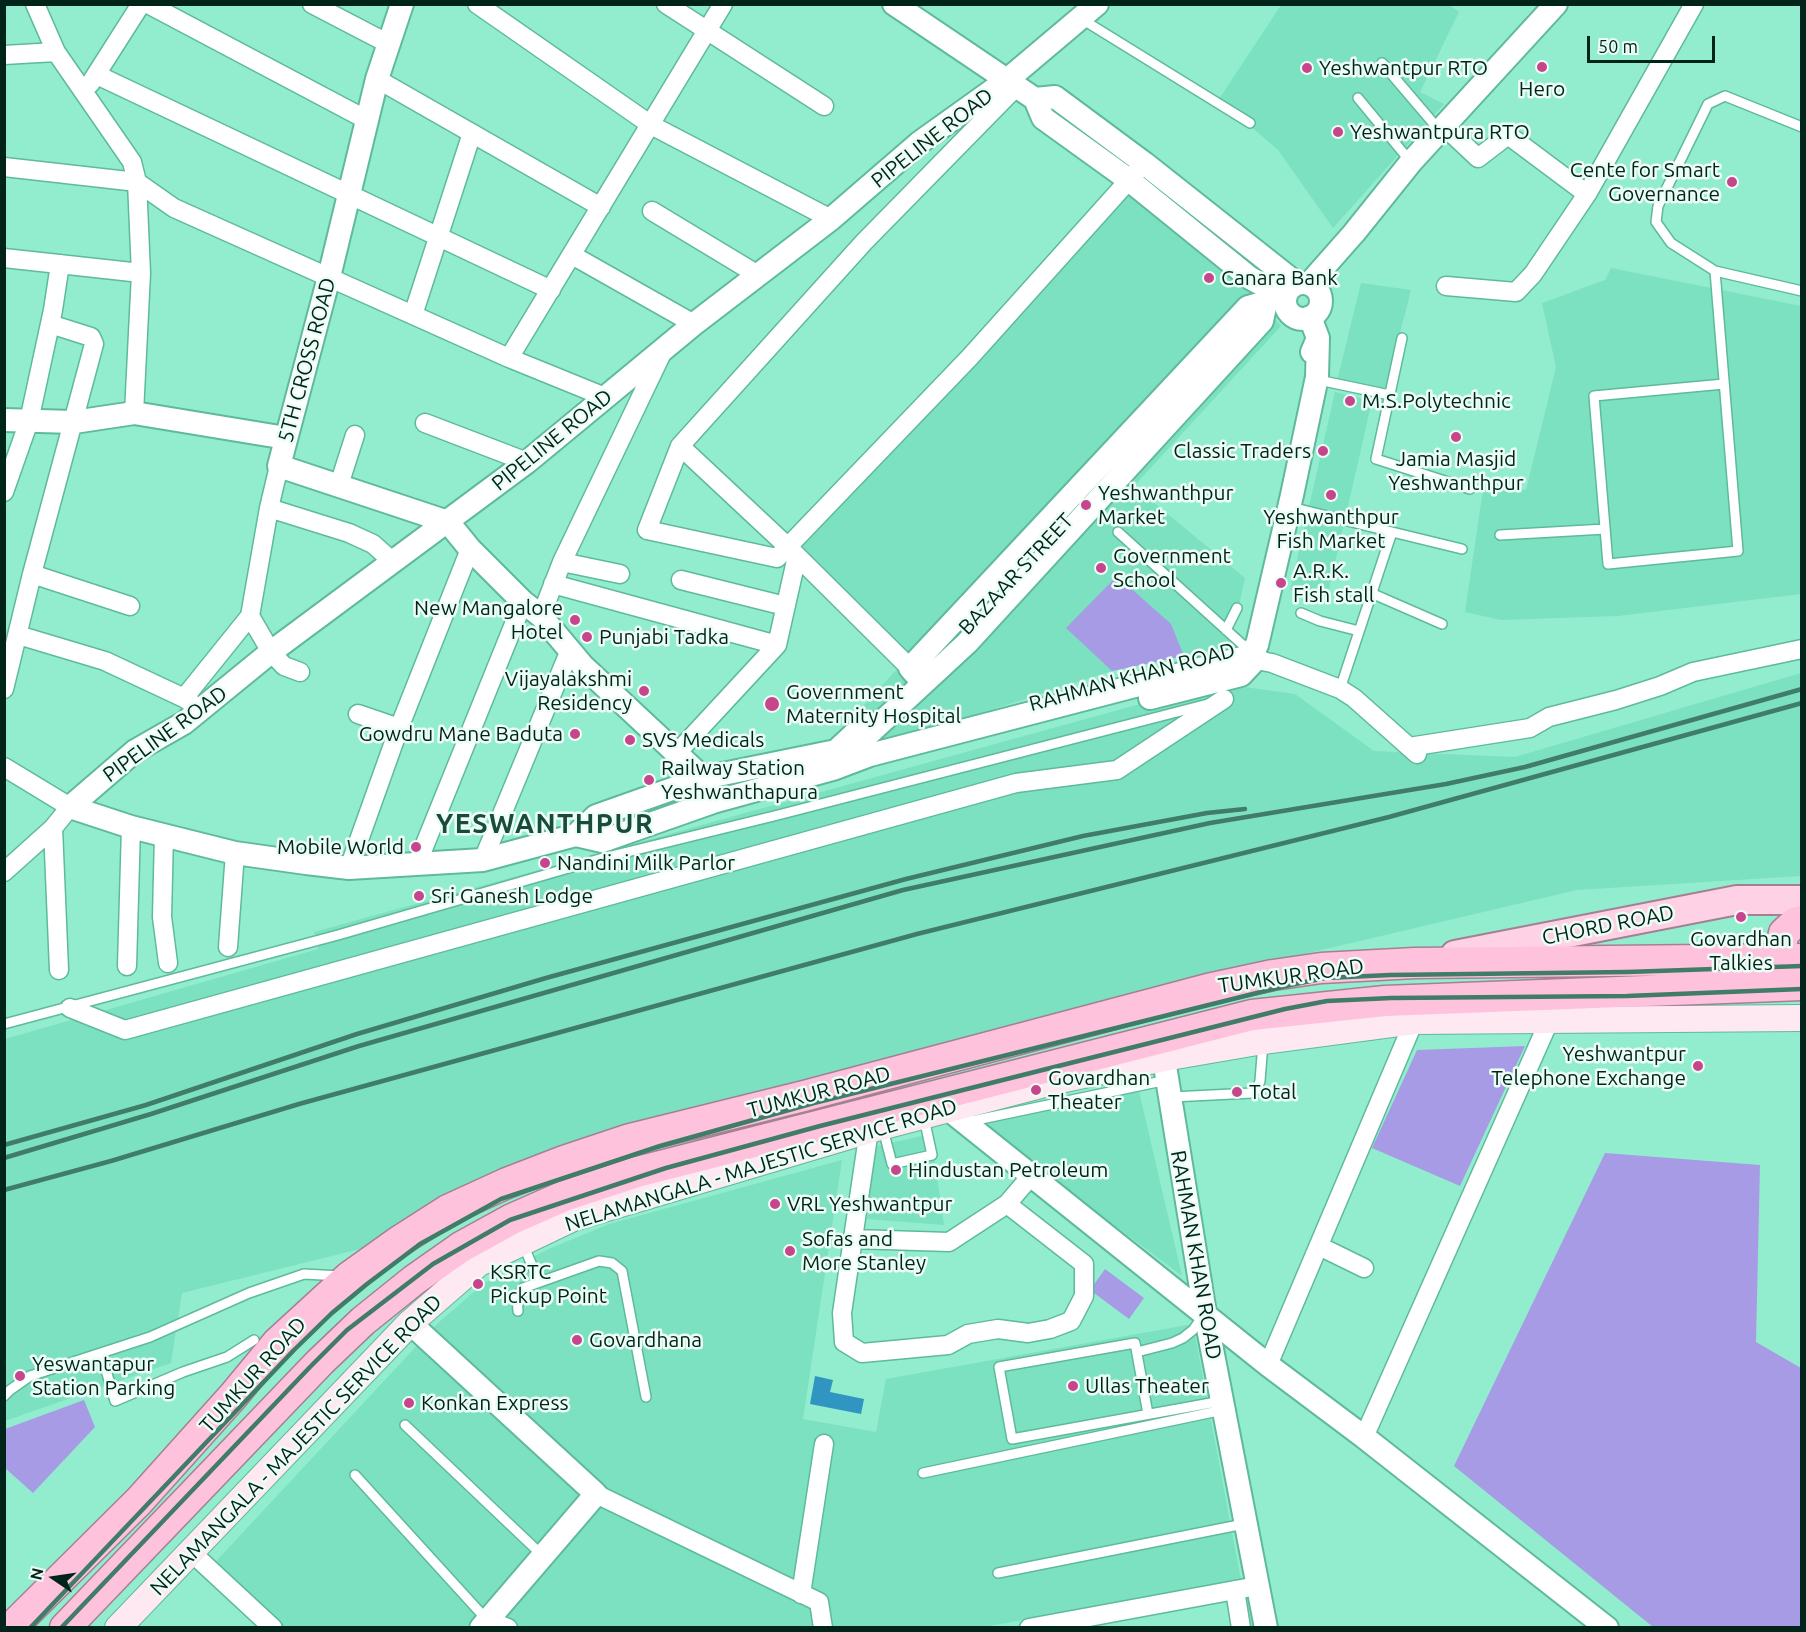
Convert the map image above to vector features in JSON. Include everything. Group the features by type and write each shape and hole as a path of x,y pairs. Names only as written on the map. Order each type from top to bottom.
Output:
{"highway":[{"path":"1793,959 1781,946 1784,933 1795,922 1802,921"},
{"name":"TUMKUR ROAD","path":"11,1628 139,1501 234,1395 277,1342 349,1276 448,1210 507,1183 564,1161 630,1139 804,1096 1208,989 1274,975 1322,968 1415,963 1793,959"},
{"name":"TUMKUR ROAD","path":"65,1628 363,1320 414,1280 477,1251 512,1219 564,1196 637,1172 1166,1069 1252,1015 1385,1000 1447,1010 1802,985"}],"main road":[{"name":"CHORD ROAD","path":"1415,963 1737,900 1802,900"},
{"name":"NELAMANGALA - MAJESTIC SERVICE ROAD","path":"118,1628 477,1251 522,1242 573,1218 876,1128 945,1116 1166,1069 1263,1041 1414,1021 1447,1010 1550,1019 1802,1018"}],"street":[{"path":"35,4 56,52 132,162 137,182 141,273 134,413"},
{"path":"84,91 97,75 141,4"},
{"path":"148,4 367,120"},
{"path":"312,4 387,43"},
{"name":"5TH CROSS ROAD","path":"192,704 250,616 269,508 279,466 329,278 377,79 387,43 402,4"},
{"path":"477,4 651,125 831,219"},
{"path":"666,4 825,106"},
{"path":"509,358 723,4"},
{"path":"894,4 1035,99 1043,118 1129,180 1250,278 1288,294"},
{"path":"865,744 967,643 1262,321 1354,233 1411,162 1556,4"},
{"path":"1446,286 1516,292 1533,274 1587,194 1694,4"},
{"name":"PIPELINE ROAD","path":"4,872 53,828 70,807 135,751 184,723 192,704 271,652 527,462 662,353 694,324 831,219 919,143 1012,83 1089,11"},
{"path":"4,55 56,52"},
{"path":"97,75 551,290"},
{"path":"377,79 601,207"},
{"path":"1012,83 864,242 680,446 647,530 777,558 792,551 1144,163"},
{"path":"1035,99 1054,97 1144,163 1288,294 1289,312 1293,316 1304,319 1314,327 1328,382 1269,638 1241,656"},
{"path":"1442,129 1478,158 1508,135 1587,194"},
{"path":"413,315 472,134"},
{"path":"4,167 137,182 174,208 509,358 605,397"},
{"path":"652,211 758,274"},
{"path":"572,255 694,324"},
{"path":"4,258 141,273"},
{"path":"4,492 29,421 50,324 60,264"},
{"name":"BAZAAR STREET","path":"600,834 703,778 865,744 914,672 1288,294"},
{"path":"4,689 32,574 94,344 91,337 50,324"},
{"path":"1241,656 1257,645 1292,495 1317,377 1314,327"},
{"path":"541,616 562,562 662,353"},
{"path":"4,420 74,422 134,413 286,438"},
{"path":"425,423 527,462"},
{"path":"339,485 356,435"},
{"path":"680,446 792,551 914,672"},
{"path":"279,466 448,522 470,549 523,602 541,616 583,666 703,778 713,802"},
{"path":"269,508 349,533 373,544 392,561"},
{"path":"349,868 399,728 470,549"},
{"path":"676,754 777,645 792,551"},
{"path":"562,562 620,574"},
{"path":"32,574 130,606"},
{"path":"681,580 785,606"},
{"path":"553,584 777,645"},
{"path":"417,864 523,602"},
{"path":"250,616 271,652 284,666 300,672"},
{"path":"18,634 105,661 192,704"},
{"path":"1241,656 1272,663 1340,689 1354,698 1414,751 1530,728 1550,717 1616,700 1660,686 1693,672 1802,649"},
{"path":"483,860 570,650"},
{"name":"RAHMAN KHAN ROAD","path":"600,834 833,770 865,744 1241,656"},
{"path":"77,1006 126,1030 1016,783 1118,770 1224,699"},
{"path":"358,714 399,728"},
{"path":"4,768 70,807 131,826 235,853 349,868 483,860 576,835 600,834"},
{"path":"127,966 131,826"},
{"path":"53,828 59,970"},
{"path":"164,834 162,917 168,963"},
{"path":"228,946 235,853"},
{"path":"1364,1437 1550,1019"},
{"path":"1268,1365 1414,1021"},
{"name":"RAHMAN KHAN ROAD","path":"1166,1069 1205,1313 1244,1524 1266,1628"},
{"path":"945,1116 1031,1176 1268,1365 1364,1437 1607,1628"},
{"path":"876,1128 842,1313 844,1342 862,1353 948,1345 968,1334 998,1329 1028,1333 1050,1329 1071,1321 1084,1296 1084,1264 1007,1204"},
{"path":"854,1239 949,1242 1007,1204 1031,1176"},
{"path":"1318,1246 1364,1268"},
{"path":"410,1323 596,1494 819,1602 823,1628"},
{"path":"801,1594 824,1444"},
{"path":"492,1625 543,1556 596,1494"},
{"path":"190,1551 273,1628"},
{"path":"1029,1628 1257,1586"},
{"path":"1235,1590 1241,1628"}],"lane":[{"path":"1089,11 1250,123"},
{"path":"1382,63 1442,129"},
{"path":"1802,127 1725,96 1708,104 1658,206 1656,222 1671,243 1715,271 1802,291"},
{"path":"1358,98 1411,162"},
{"path":"1715,271 1738,551 1608,564 1594,396 1724,384"},
{"path":"1402,338 1376,459 1470,489"},
{"path":"1328,382 1390,395"},
{"path":"1299,508 1462,549"},
{"path":"1500,536 1605,529"},
{"path":"1118,532 1241,656"},
{"path":"1340,689 1392,532"},
{"path":"1371,593 1442,624"},
{"path":"4,1023 77,1006 338,935 600,834 790,812 1224,699 1241,656 1237,609"},
{"path":"1301,613 1320,621 1359,631"},
{"path":"1166,1069 1252,1093 1260,1082 1263,1041"},
{"path":"876,1128 892,1164 932,1155 945,1116"},
{"path":"522,1242 539,1282"},
{"path":"518,1311 517,1296 522,1288 600,1261 612,1263 622,1271 646,1397"},
{"path":"4,1396 30,1376 150,1337 249,1293 304,1274 349,1276"},
{"path":"1137,1352 1183,1338 1193,1330 1205,1313"},
{"path":"100,1353 116,1401 183,1372 227,1357 254,1340"},
{"path":"1148,1414 1135,1343 999,1367 1012,1439 1148,1414 1223,1405"},
{"path":"923,1473 1223,1405"},
{"path":"405,1425 543,1556"},
{"path":"356,1475 492,1625"},
{"path":"998,1573 1244,1524"}],"shaded area":[{"name":"Yeshwantpura RTO","path":"1448,4 1459,12 1420,92 1444,104 1333,228 1278,150 1219,99 1281,5"},
{"path":"1134,187 1254,294 1281,326 1134,486 1245,578 1230,646 1112,671 863,751 843,728 897,669 911,662 795,549"},
{"path":"1611,268 1801,306 1801,594 1618,616 1501,620 1465,612 1484,483 1526,490 1556,367 1542,303 1605,280"},
{"path":"1361,283 1411,290 1385,392 1337,381"},
{"name":"Yeshwanthpur Fish Market","path":"1335,392 1372,401 1327,598 1290,590"},
{"path":"1117,576 1171,624 1184,656 1112,671 1066,628"},
{"path":"1801,673 1801,876 1577,890 1134,994 586,1142 450,1192 364,1248 182,1293 171,1363 5,1421 5,1039 318,949 314,932 1216,683 1295,694 1374,751 1515,757"},
{"path":"1525,1046 1460,1186 1372,1148 1417,1050"},
{"path":"1138,1087 1182,1276 969,1116"},
{"path":"931,1134 944,1225 867,1219 872,1147"},
{"path":"1605,1153 1760,1165 1756,1342 1801,1368 1801,1627 1653,1627 1454,1466"},
{"path":"842,1160 803,1419 876,1432 886,1379 1193,1324 1241,1580 984,1627 265,1628 206,1572 438,1323 483,1284 544,1251 609,1224"},
{"path":"1105,1269 1144,1298 1129,1319 1090,1290"},
{"path":"84,1400 95,1427 33,1493 5,1468 5,1429"}],"water":[{"path":"815,1376 833,1380 830,1392 864,1399 861,1414 810,1404"}],"railway":[{"path":"4,1158 151,1114 359,1046 903,890 1210,823 1446,784 1525,767 1802,689"},
{"path":"4,1190 111,1161 299,1104 917,934 1389,817 1802,703"},
{"path":"4,1145 146,1105 357,1034 546,978 906,879 1083,836 1207,813 1245,809"},
{"path":"30,1628 294,1350 332,1313 420,1244 501,1199 660,1146 814,1103 1325,978 1802,966"},
{"path":"61,1628 347,1330 433,1264 510,1220 666,1168 820,1126 1285,1009 1327,1001 1391,998 1627,996 1802,989"}],"place":[{"name":"Hero","path":"1542,67"},
{"name":"Yeshwantpur RTO","path":"1307,68"},
{"name":"Yeshwantpura RTO","path":"1338,132"},
{"name":"Cente for Smart Governance","path":"1732,182"},
{"name":"Canara Bank","path":"1209,278"},
{"name":"M.S.Polytechnic","path":"1350,401"},
{"name":"Jamia Masjid Yeshwanthpur","path":"1456,437"},
{"name":"Classic Traders","path":"1323,451"},
{"name":"Yeshwanthpur Fish Market","path":"1331,495"},
{"name":"Yeshwanthpur Market","path":"1086,505"},
{"name":"Government School","path":"1101,568"},
{"name":"A.R.K. Fish stall","path":"1281,583"},
{"name":"New Mangalore Hotel","path":"575,620"},
{"name":"Punjabi Tadka","path":"587,637"},
{"name":"Vijayalakshmi Residency","path":"644,691"},
{"name":"Government Maternity Hospital","path":"772,704"},
{"name":"Gowdru Mane Baduta","path":"575,734"},
{"name":"SVS Medicals","path":"630,740"},
{"name":"Railway Station Yeshwanthapura","path":"649,780"},
{"name":"Mobile World","path":"416,847"},
{"name":"Nandini Milk Parlor","path":"545,863"},
{"name":"Sri Ganesh Lodge","path":"419,896"},
{"name":"Govardhan Talkies","path":"1741,917"},
{"name":"Yeshwantpur Telephone Exchange","path":"1698,1066"},
{"name":"Govardhan Theater","path":"1036,1090"},
{"name":"Total","path":"1237,1092"},
{"name":"Hindustan Petroleum","path":"896,1170"},
{"name":"VRL Yeshwantpur","path":"775,1204"},
{"name":"Sofas and More Stanley","path":"790,1251"},
{"name":"KSRTC Pickup Point","path":"478,1284"},
{"name":"Govardhana","path":"577,1340"},
{"name":"Yeswantapur Station Parking","path":"20,1376"},
{"name":"Ullas Theater","path":"1073,1386"},
{"name":"Konkan Express","path":"409,1403"}],"district":[{"name":"YESWANTHPUR","path":"545,824"}]}
